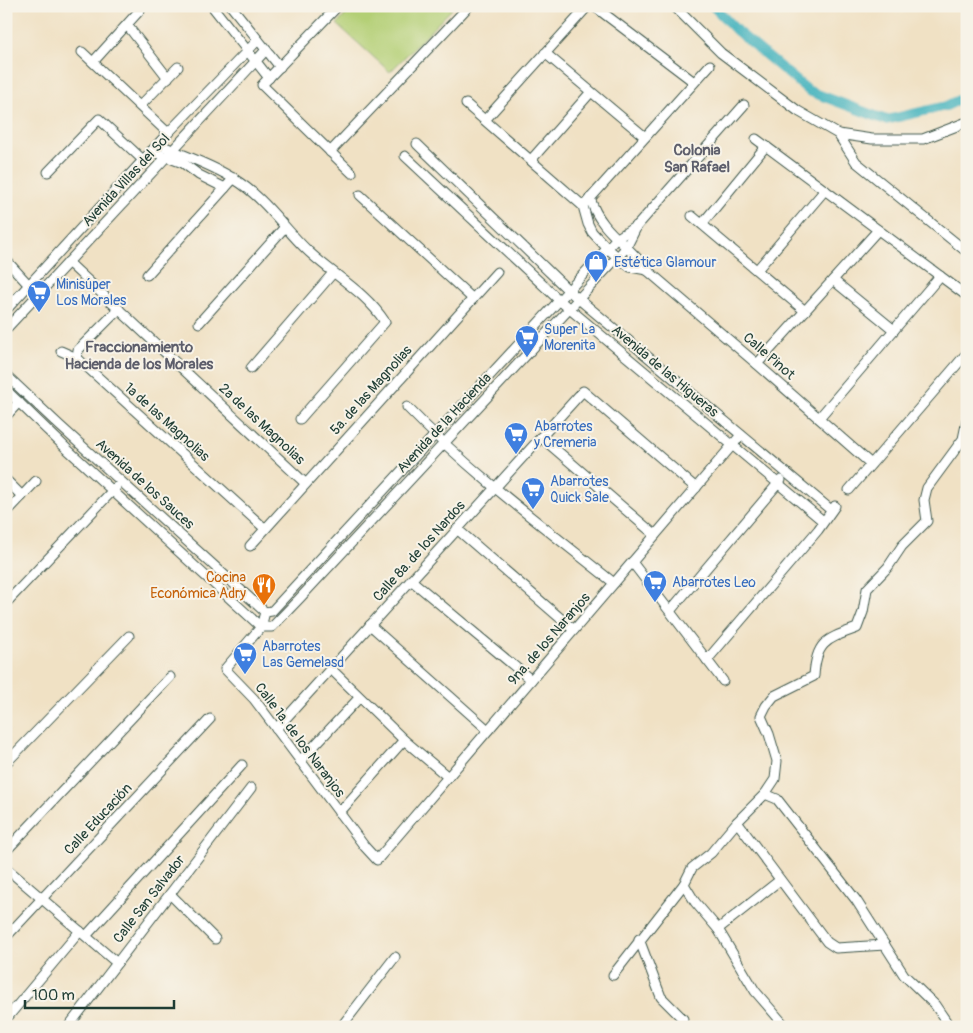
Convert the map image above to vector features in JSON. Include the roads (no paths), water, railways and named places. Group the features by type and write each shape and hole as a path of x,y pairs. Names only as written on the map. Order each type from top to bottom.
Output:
{"street":[{"path":"212,6 269,78"},
{"path":"231,6 280,67"},
{"path":"338,6 262,86 352,173"},
{"path":"330,152 469,6"},
{"path":"485,120 588,6"},
{"path":"594,6 694,82"},
{"path":"674,6 721,53 798,111 838,134 872,139 924,139 967,122"},
{"path":"93,62 140,10"},
{"path":"127,25 168,78"},
{"name":"Avenida Villas del Sol","path":"6,310 168,133 258,40"},
{"name":"Avenida Villas del Sol","path":"6,329 266,50"},
{"path":"82,52 168,133"},
{"path":"545,53 645,137"},
{"path":"466,104 583,206 710,65"},
{"path":"140,106 178,67"},
{"path":"531,160 591,92"},
{"name":"Avenida de la Hacienda","path":"262,627 272,627 280,620 626,248 637,226 744,105"},
{"path":"48,172 99,119 143,160"},
{"path":"838,134 856,162 967,252"},
{"path":"756,139 967,296"},
{"path":"159,144 168,154 199,175 225,188"},
{"name":"Avenida de las Higueras","path":"405,156 559,300 823,521 833,508 787,474 568,290 417,144"},
{"path":"702,224 766,146"},
{"path":"152,151 195,159 234,178 256,195 284,227 333,273 366,297 386,322 300,419"},
{"path":"147,274 234,178"},
{"path":"757,270 825,190"},
{"path":"457,204 467,192"},
{"path":"360,195 473,299"},
{"name":"Calle Pinot","path":"590,198 598,217 616,239 641,261 648,270 872,464"},
{"name":"Calle Pinot","path":"583,206 592,232 616,257 630,267 648,270"},
{"path":"692,216 805,311"},
{"name":"Avenida de la Hacienda","path":"265,612 272,611 607,248 616,239 637,226"},
{"path":"199,322 284,227"},
{"path":"757,364 878,230"},
{"path":"6,260 38,295"},
{"name":"2a de las Magnolias","path":"68,262 305,483"},
{"name":"5a. de las Magnolias","path":"250,546 497,272"},
{"path":"251,368 333,273"},
{"path":"819,418 940,276"},
{"path":"833,280 894,330"},
{"path":"77,358 78,350 119,309"},
{"name":"1a de las Magnolias","path":"61,351 77,358 262,526 266,527"},
{"path":"849,490 967,353"},
{"name":"Avenida de los Sauces","path":"6,375 265,612"},
{"name":"Avenida de los Sauces","path":"6,390 262,627"},
{"name":"Calle 8a. de los Nardos","path":"276,729 583,391 696,488"},
{"path":"6,416 19,402"},
{"path":"407,407 434,435 495,488 614,583"},
{"path":"613,975 684,884 692,868 711,853 737,822 765,794 775,779 777,761 769,734 761,716 766,706 774,696 814,676 815,658 823,644 838,635 857,628 863,612 867,589 888,567 902,546 927,521 924,500 927,488 962,439 967,420"},
{"name":"9na. de los Naranjos","path":"377,860 741,435"},
{"path":"541,437 655,535"},
{"path":"670,611 787,474"},
{"path":"6,480 22,496"},
{"path":"6,513 36,481"},
{"path":"6,603 121,481"},
{"path":"707,660 818,530 823,521"},
{"path":"458,529 574,630"},
{"path":"632,562 723,681"},
{"path":"411,580 531,680"},
{"path":"262,627 265,612"},
{"path":"370,625 488,730"},
{"name":"Calle 1a. de los Naranjos","path":"262,627 225,669 254,699 365,848 377,860"},
{"path":"6,763 129,636"},
{"path":"331,669 404,740 448,777"},
{"path":"6,851 170,677"},
{"path":"300,761 359,698"},
{"name":"Calle Educación","path":"6,937 210,719"},
{"path":"339,813 404,740"},
{"path":"12,1027 6,1019 83,933 242,765"},
{"name":"Calle San Salvador","path":"68,1027 251,788"},
{"path":"765,794 777,799 856,900 904,975 935,1005 950,1027"},
{"path":"737,822 827,942 836,948 885,945"},
{"path":"6,868 117,962"},
{"path":"718,929 780,880"},
{"path":"684,884 695,902 718,929 755,991 786,1027"},
{"path":"170,894 215,939"},
{"path":"640,939 661,996 683,1019"},
{"path":"341,1027 395,957"}],"waterway":[{"path":"713,6 737,31 809,91 886,120 946,106 967,96"}],"place":[{"name":"Estética Glamour","path":"596,283"},
{"name":"Minisúper Los Morales","path":"39,313"},
{"name":"Super La Morenita","path":"527,358"},
{"name":"Abarrotes y Cremeria","path":"516,455"},
{"name":"Abarrotes Quick Sale","path":"533,510"},
{"name":"Abarrotes Leo","path":"655,603"},
{"name":"Cocina Económica Adry","path":"264,606"},
{"name":"Abarrotes Las Gemelasd","path":"245,675"}],"district":[{"name":"Colonia San Rafael","path":"697,158"},
{"name":"Fraccionamiento Hacienda de los Morales","path":"139,356"}]}
